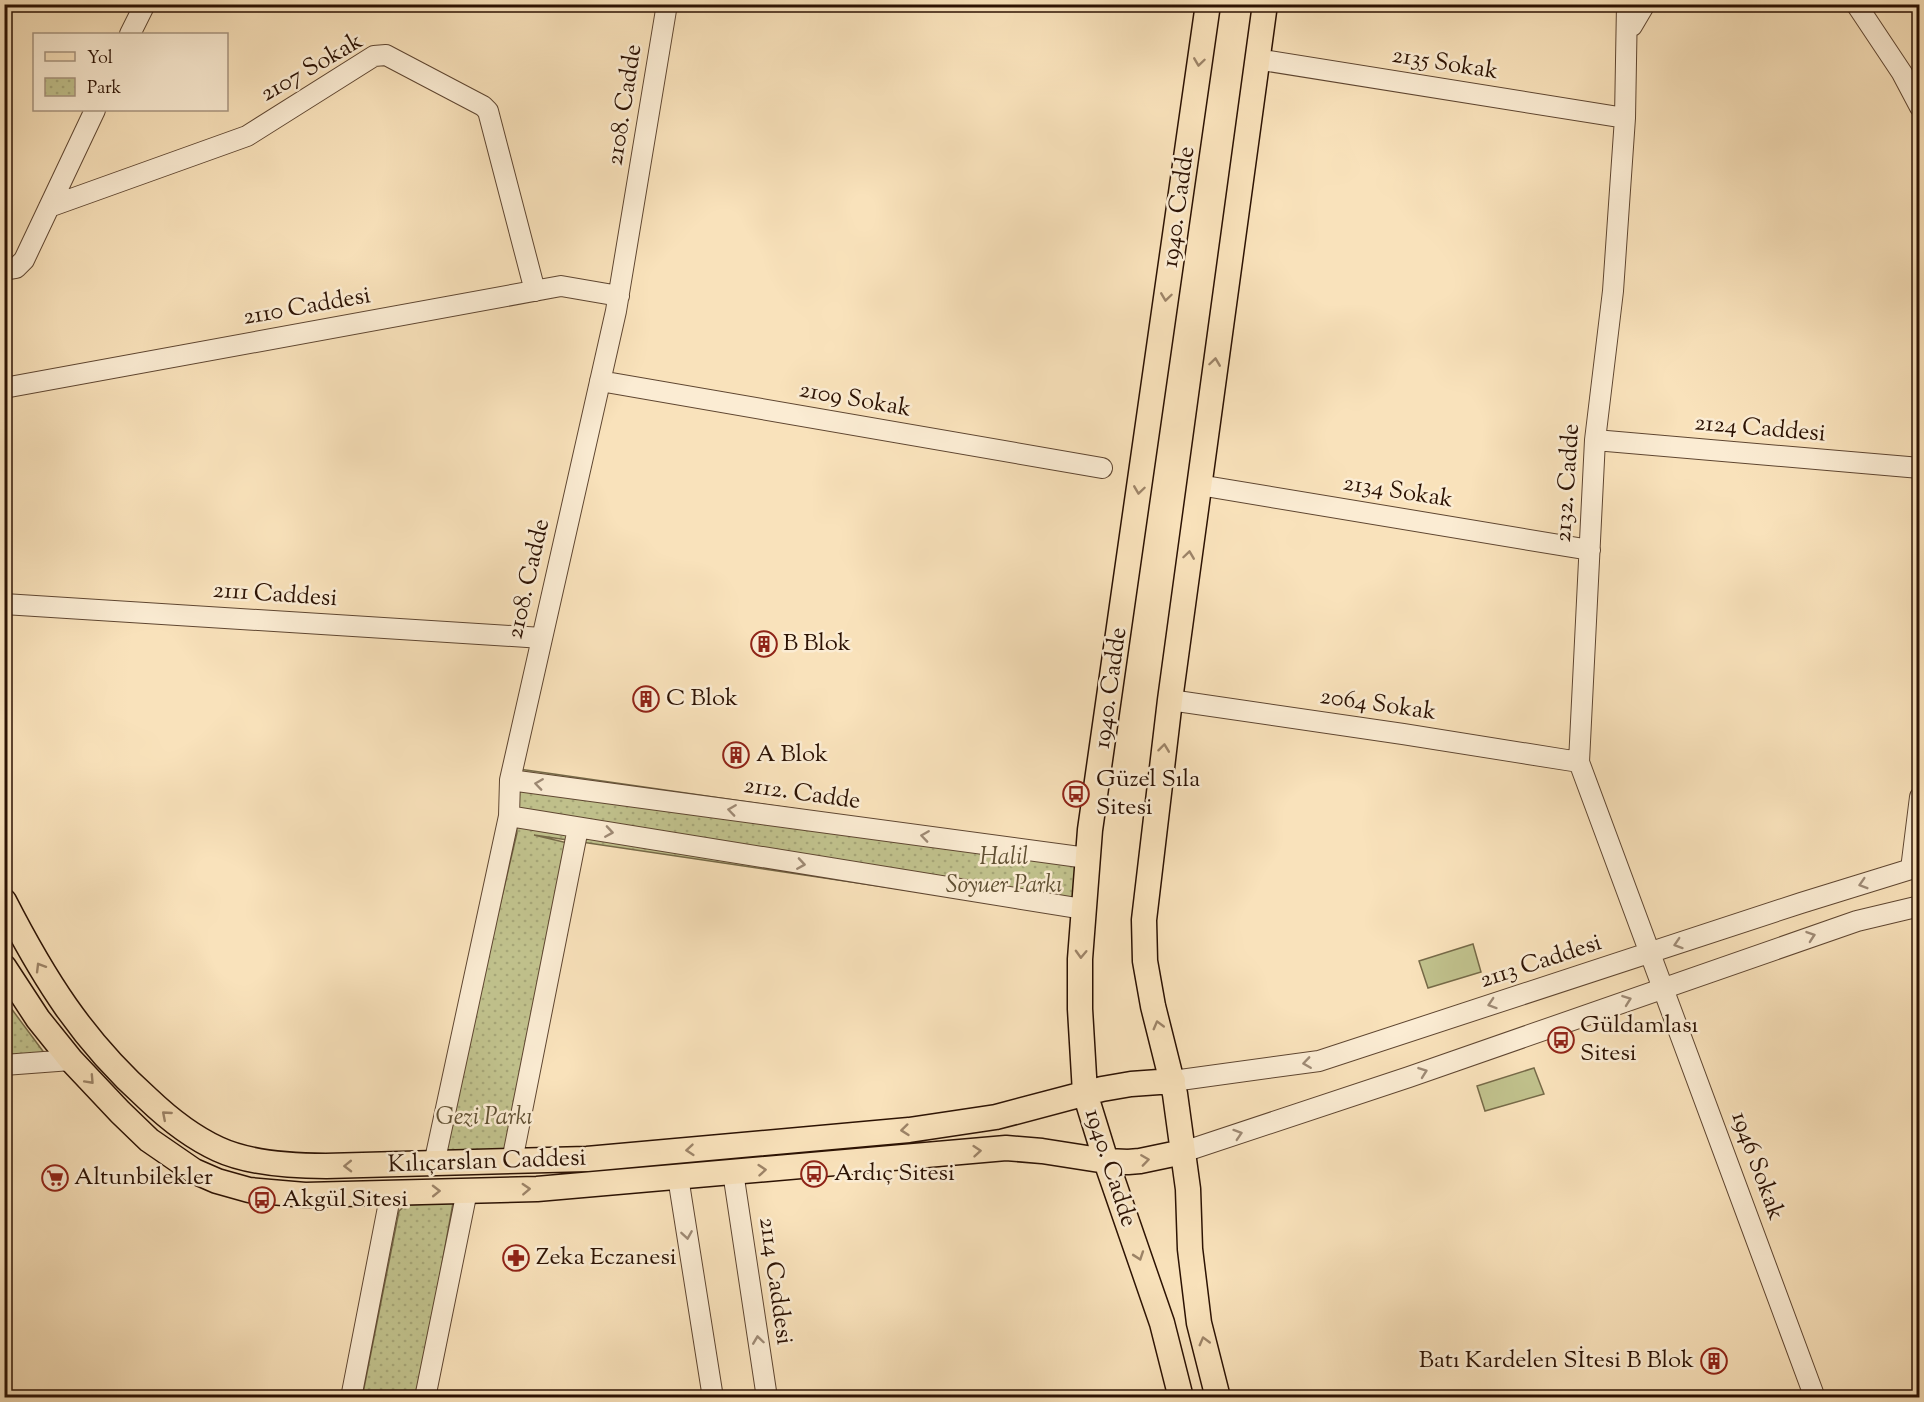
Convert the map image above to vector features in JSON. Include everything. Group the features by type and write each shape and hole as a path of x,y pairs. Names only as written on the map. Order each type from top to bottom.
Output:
{"main road":[{"name":"1940. Cadde","path":"1180,1398 1162,1323 1085,1093 1080,1009 1087,858 1208,4"},
{"path":"1218,1398 1199,1323 1190,1249 1188,1189 1183,1152 1173,1081 1153,1006 1145,961 1144,920 1170,700 1265,4"},
{"name":"Kılıçarslan Caddesi","path":"4,901 27,946 61,1001 98,1049 171,1120 220,1150 247,1158 305,1166 587,1159 909,1130 996,1117 1085,1093 1131,1084 1173,1081"},
{"name":"Kılıçarslan Caddesi","path":"4,967 38,1019 71,1059 149,1140 194,1171 217,1181 249,1190 305,1195 537,1189 1006,1148 1106,1161 1140,1161 1183,1152"}],"street":[{"path":"130,33 145,4"},
{"name":"2108. Cadde","path":"434,1164 509,816 510,780 619,296 667,4"},
{"name":"2132. Cadde","path":"1627,4 1625,118 1613,291 1595,440 1579,762 1651,952"},
{"path":"1627,27 1632,26 1645,4"},
{"path":"1856,4 1917,95"},
{"name":"2107 Sokak","path":"49,207 247,136 374,56 386,56 483,106 488,111 535,291"},
{"name":"2135 Sokak","path":"1256,60 1625,118"},
{"path":"4,270 16,268 24,260 95,111"},
{"name":"2110 Caddesi","path":"4,388 565,286 619,296"},
{"name":"2109 Sokak","path":"600,381 1102,468"},
{"name":"2124 Caddesi","path":"1595,440 1920,468"},
{"name":"2134 Sokak","path":"1199,485 1590,550"},
{"name":"2111 Caddesi","path":"4,604 542,638"},
{"name":"2064 Sokak","path":"1170,700 1579,762"},
{"name":"2112. Cadde","path":"510,780 1087,858"},
{"path":"1915,868 1920,797"},
{"path":"509,816 1083,909"},
{"path":"512,1161 578,828"},
{"name":"2113 Caddesi","path":"1173,1081 1319,1061 1915,868"},
{"path":"1183,1152 1409,1077 1857,921 1920,906"},
{"name":"1946 Sokak","path":"1651,952 1815,1398"},
{"path":"4,1065 71,1059"},
{"name":"2114 Caddesi","path":"733,1172 767,1398"},
{"path":"678,1177 713,1398"},
{"path":"425,1398 467,1191"},
{"path":"351,1398 391,1192"}],"green space":[{"name":"Halil Soyuer Parkı","path":"512,768 1081,850 1074,915 534,835 572,844 511,1152 455,1154 448,1150 444,1142 517,833"},
{"path":"1473,944 1481,972 1428,988 1419,961"},
{"path":"5,1000 45,1054 5,1058"},
{"path":"1534,1068 1544,1094 1485,1111 1477,1086"},
{"name":"Gezi Parkı","path":"453,1203 418,1397 362,1398 399,1211 406,1205"}],"place":[{"name":"B Blok","path":"764,644"},
{"name":"C Blok","path":"646,699"},
{"name":"A Blok","path":"736,755"},
{"name":"Güzel Sıla Sitesi","path":"1076,794"},
{"name":"Güldamlası Sitesi","path":"1561,1040"},
{"name":"Ardıç Sitesi","path":"814,1174"},
{"name":"Altunbilekler","path":"55,1178"},
{"name":"Akgül Sitesi","path":"262,1200"},
{"name":"Zeka Eczanesi","path":"516,1258"},
{"name":"Batı Kardelen Sİtesi B Blok","path":"1714,1361"}]}
